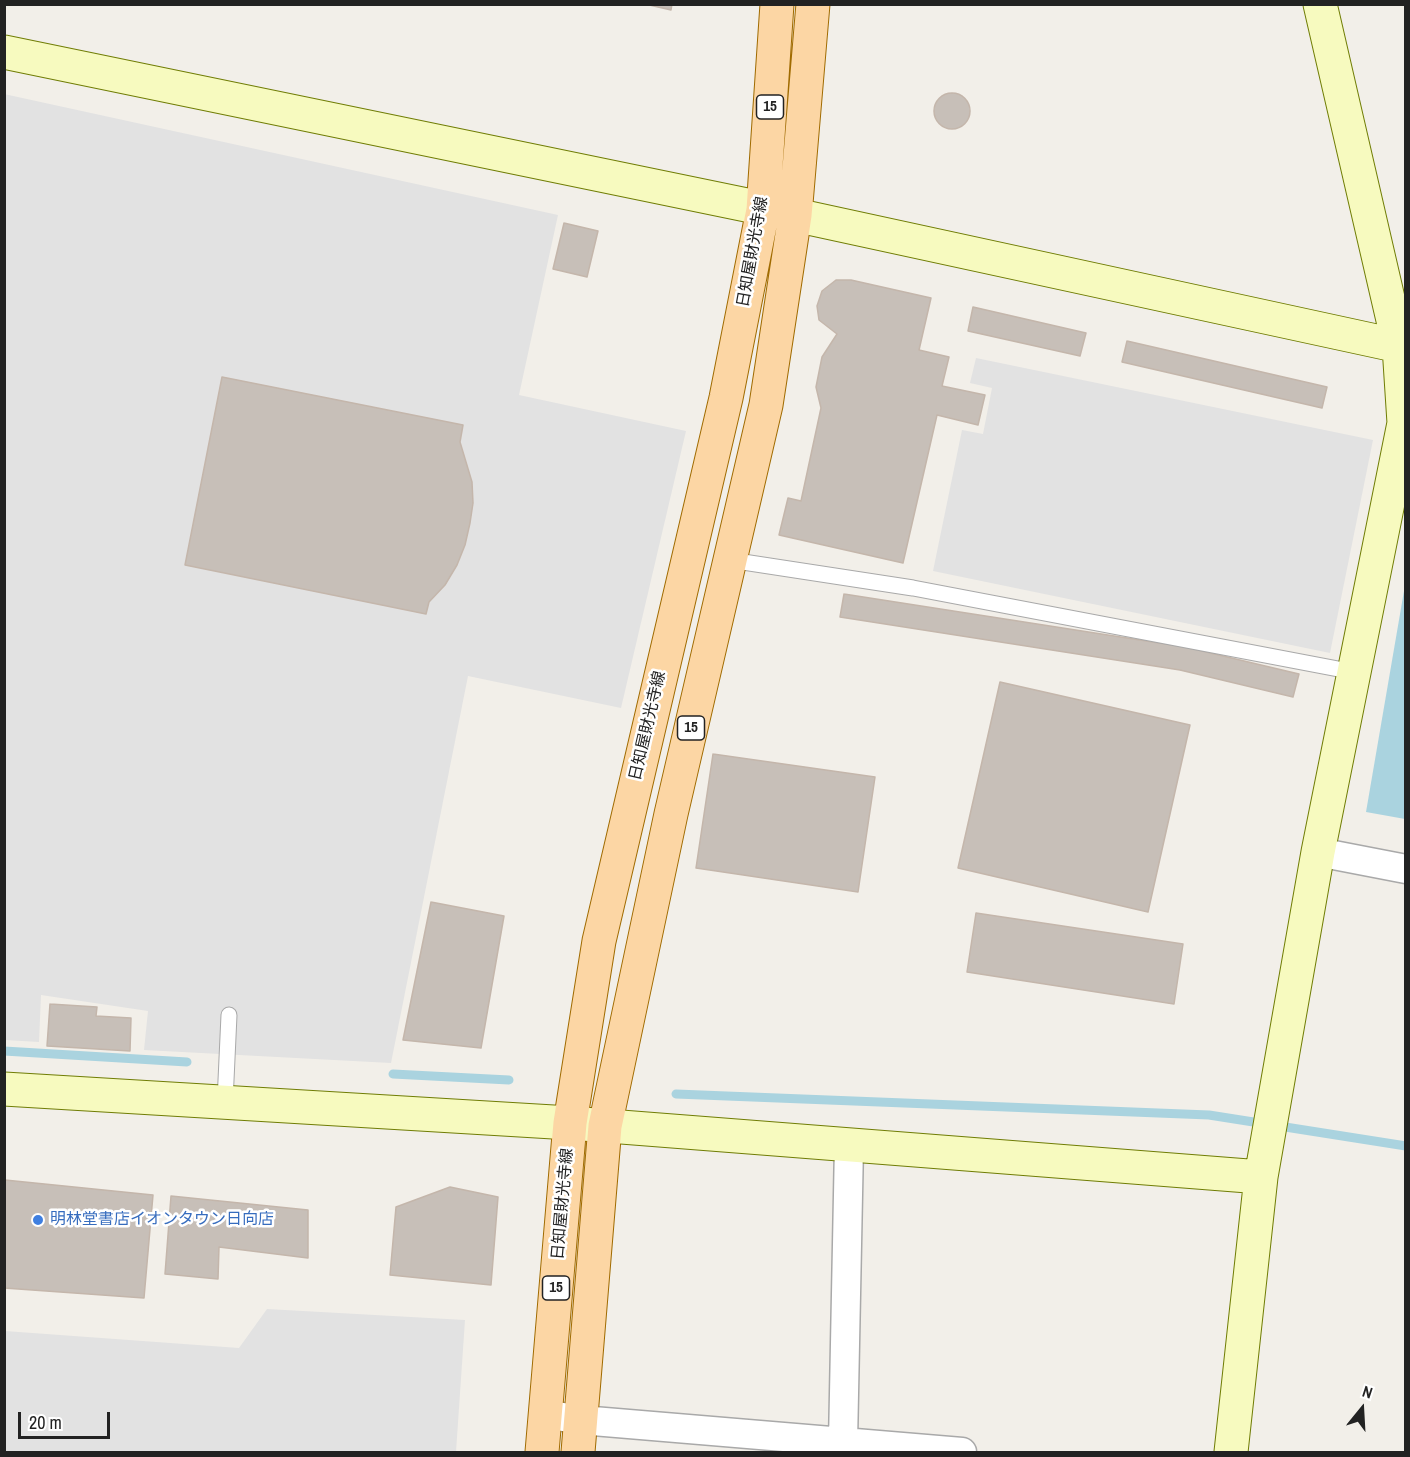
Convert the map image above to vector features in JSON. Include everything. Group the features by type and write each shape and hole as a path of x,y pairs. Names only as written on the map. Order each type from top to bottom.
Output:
{"main road":[{"name":"日知屋財光寺線","path":"542,1452 570,1123 598,940 698,476 726,398 763,210 777,4"},
{"name":"日知屋財光寺線","path":"578,1452 604,1126 671,814 766,405 795,215 813,4"}],"street":[{"path":"1231,1452 1260,1177 1318,852 1404,423 1399,346 1320,4"},
{"path":"4,52 795,215 1399,346"},
{"path":"1318,852 1406,869"},
{"path":"4,1089 570,1123 1260,1177"},
{"path":"843,1443 849,1145"},
{"path":"545,1414 581,1420 962,1452"}],"lane":[{"path":"730,560 913,588 1354,672"},
{"path":"225,1102 229,1015"}],"shaded area":[{"path":"4,94 558,215 519,395 686,431 621,708 468,676 391,1063 144,1050 148,1011 41,995 39,1042 5,1040","holes":["222,377 463,425 460,442 472,482 473,503 470,523 457,565 429,602 426,613"]},
{"path":"976,358 1373,440 1330,653 933,571 962,430 983,434 992,388 970,383"},
{"path":"267,1309 465,1320 456,1452 5,1452 5,1331 239,1348"}],"water":[{"path":"1405,585 1406,819 1366,812"}],"building":[{"path":"645,4 672,4 671,10"},
{"path":"952,93 965,98 970,111 965,124 952,129 939,124 934,111 939,98"},
{"path":"564,223 598,231 587,277 553,269"},
{"path":"836,280 851,280 931,298 919,350 949,357 942,386 985,395 978,425 937,415 903,563 779,535 788,498 801,501 821,408 816,387 822,357 837,334 819,320 817,306 822,291"},
{"path":"973,307 1086,333 1080,356 968,331"},
{"path":"1127,341 1327,387 1322,408 1122,362"},
{"path":"222,377 463,425 460,442 472,482 473,503 470,523 457,565 445,585 429,602 426,614 185,565"},
{"path":"844,594 1185,647 1299,674 1293,697 1180,670 840,617"},
{"path":"1000,682 1190,725 1148,912 958,868"},
{"path":"713,754 875,777 858,892 696,868"},
{"path":"431,902 504,916 481,1048 403,1040"},
{"path":"976,913 1183,944 1174,1004 967,972"},
{"path":"50,1004 97,1007 96,1016 131,1018 130,1051 47,1046"},
{"path":"5,1180 153,1195 144,1298 4,1288"},
{"path":"450,1187 498,1197 491,1285 390,1275 396,1207"},
{"path":"171,1196 308,1210 308,1258 219,1247 218,1279 165,1274"}],"waterway":[{"path":"4,1051 187,1062"},
{"path":"393,1074 509,1080"},
{"path":"676,1094 1209,1115 1406,1146"}],"place":[{"name":"明林堂書店イオンタウン日向店","path":"38,1220"}]}
